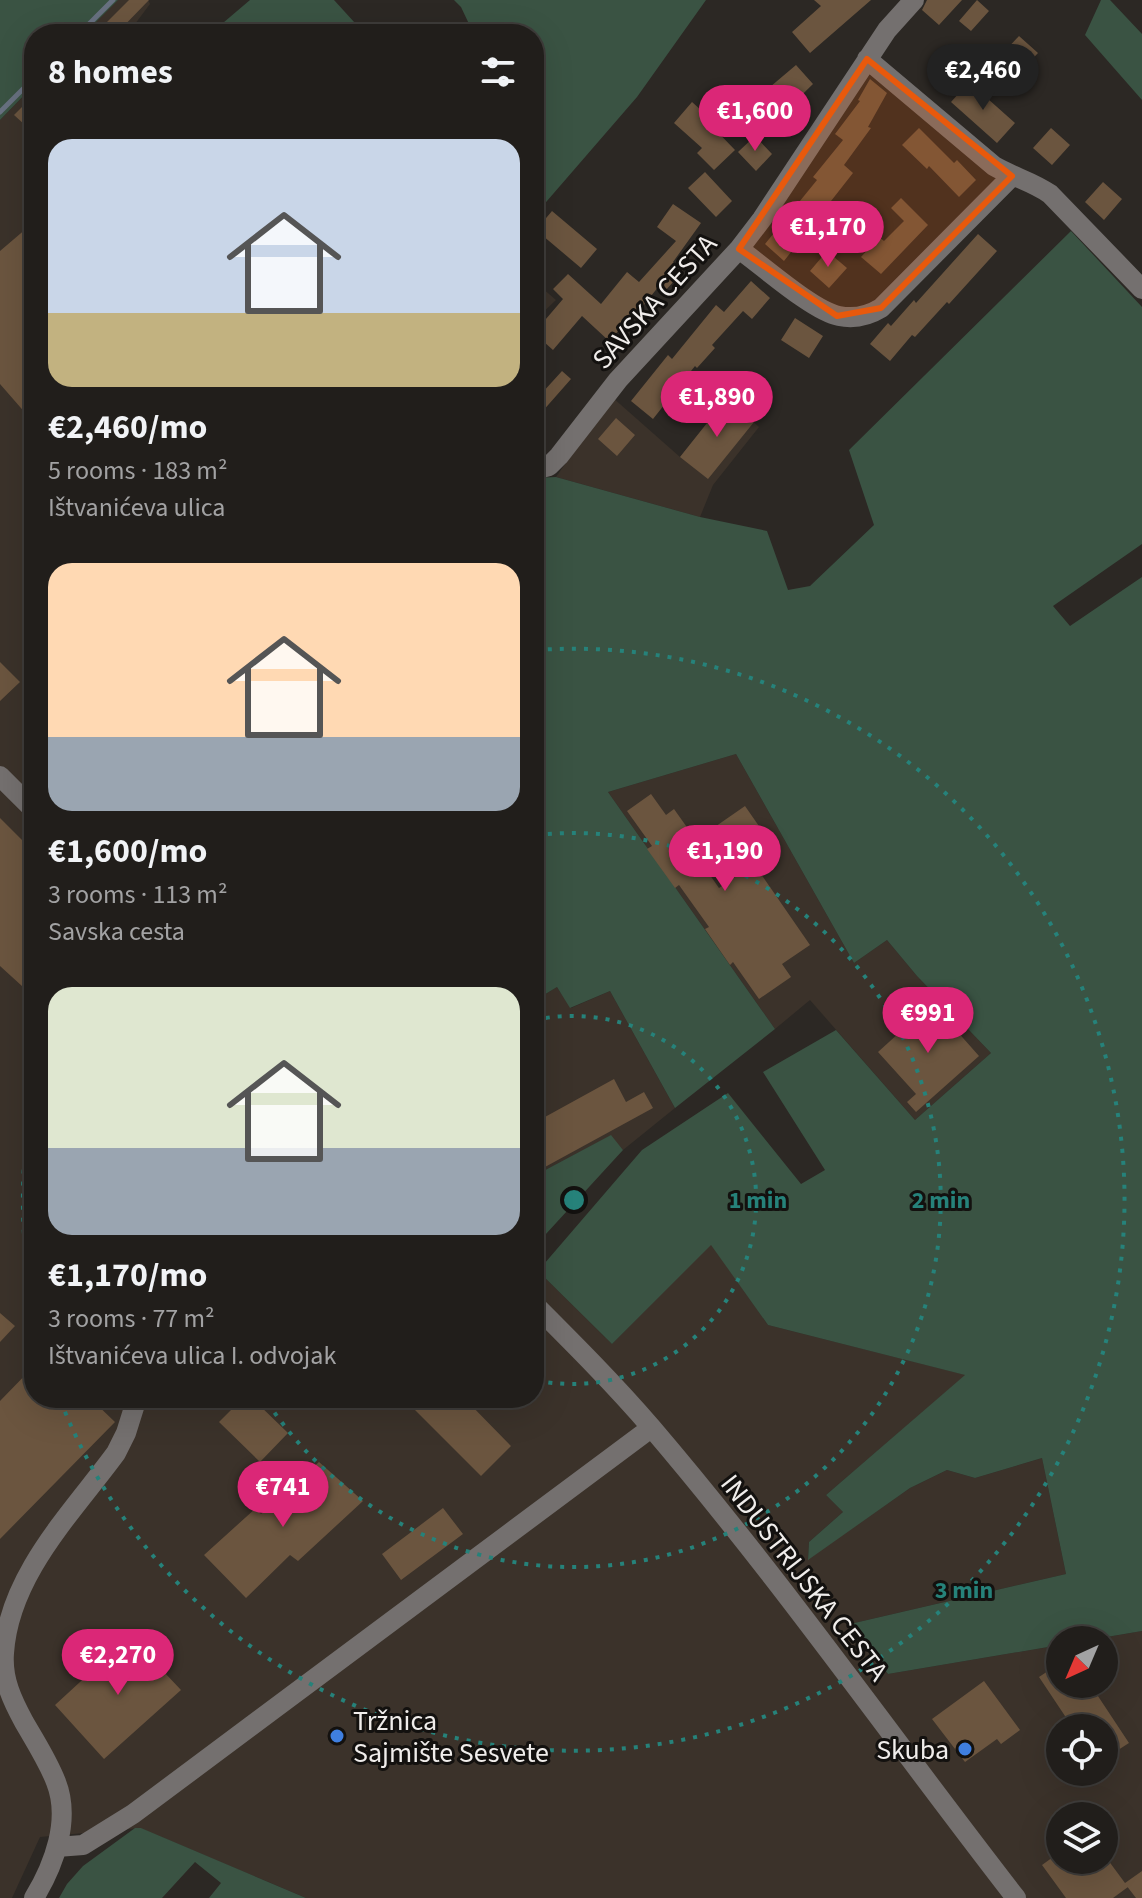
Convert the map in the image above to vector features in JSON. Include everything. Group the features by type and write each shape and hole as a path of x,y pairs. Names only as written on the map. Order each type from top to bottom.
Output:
{"street":[{"name":"SAVSKA CESTA","path":"544,467 559,456 618,380 739,249 887,30 914,0"},
{"path":"867,59 994,166 1050,194 1142,289"},
{"path":"739,249 817,306 837,316 870,315 881,308 1012,176"},
{"path":"0,776 24,800"},
{"name":"INDUSTRIJSKA CESTA","path":"544,1314 651,1428 746,1544 1016,1898"},
{"path":"34,1898 51,1865 61,1823 57,1783 11,1698 4,1654 8,1630 24,1581 116,1453 134,1408"},
{"path":"57,1847 83,1845 133,1814 651,1428"}],"highlighted area":[{"path":"867,59 1012,176 881,308 837,316 739,249"}],"shaded area":[{"path":"118,0 148,0 150,4 135,24 94,24"},
{"path":"24,95 24,1408 544,1408 544,1277 612,1344 711,1244 768,1325 966,1375 826,1495 843,1512 809,1542 808,1559 910,1488 947,1470 975,1478 1042,1458 1066,1574 850,1624 888,1674 1046,1647 1046,1698 1118,1698 1118,1635 1142,1631 1142,1898 306,1898 140,1828 40,1837 12,1898 0,1898 0,120"},
{"path":"544,290 556,300 544,311"},
{"path":"612,397 680,457 727,398 759,427 713,485 700,517 556,477"},
{"path":"736,754 854,963 887,940 991,1053 915,1120 810,1000 775,1029 608,792"},
{"path":"557,987 571,1008 610,991 675,1108 623,1150 610,1136 544,1171 544,995"}],"green space":[{"path":"0,0 118,0 94,24 24,24 24,95 0,120"},
{"path":"250,0 334,0 356,24 222,24"},
{"path":"454,0 706,0 637,97 544,204 544,24 469,24"},
{"path":"1101,0 1110,0 1142,34 1142,100 1085,35"},
{"path":"1071,231 1142,307 1142,544 1053,606 1070,626 1142,577 1142,1631 1118,1635 1118,1626 1046,1626 1046,1647 888,1674 850,1624 1066,1574 1042,1458 975,1478 947,1470 910,1488 808,1560 809,1542 843,1512 826,1495 965,1375 768,1325 711,1245 612,1344 544,1277 544,1264 642,1150 728,1093 801,1184 825,1170 763,1072 836,1030 915,1120 991,1053 887,940 854,963 736,754 608,792 775,1029 675,1108 610,991 570,1008 557,987 544,995 544,478 556,477 700,517 767,531 788,590 810,586 874,525 849,450"},
{"path":"611,1135 623,1150 544,1236 544,1171"},
{"path":"135,1828 306,1898 209,1898 221,1883 195,1862 162,1898 59,1898 83,1866"}],"building":[{"path":"129,0 149,0 126,24 105,24"},
{"path":"814,0 871,0 810,53 792,32 821,6"},
{"path":"927,0 962,0 939,25 922,10"},
{"path":"977,0 989,11 971,31 959,21"},
{"path":"1019,36 1038,53 1023,69 1004,52"},
{"path":"796,65 813,84 765,131 745,108"},
{"path":"870,79 887,93 868,127 871,128 844,165 853,173 784,261 765,244 817,180 813,177 843,140 835,134 860,101"},
{"path":"969,82 1015,123 997,143 951,102"},
{"path":"692,102 711,119 708,122 735,150 714,170 697,153 702,148 674,123"},
{"path":"24,105 24,124 14,115"},
{"path":"919,128 976,180 959,197 929,166 927,169 902,145"},
{"path":"1051,128 1070,145 1052,165 1033,148"},
{"path":"755,136 772,154 756,171 738,152"},
{"path":"705,172 732,201 716,217 688,188"},
{"path":"1103,182 1122,199 1104,220 1085,202"},
{"path":"901,198 928,225 881,274 861,257 879,237 884,241 904,221 891,208"},
{"path":"673,204 701,223 673,262 683,271 665,291 659,286 635,316 609,341 582,316 553,350 544,342 544,321 563,299 553,289 568,274 601,304 627,272 639,282 676,241 657,227"},
{"path":"552,211 597,249 581,268 544,237 544,220"},
{"path":"24,231 24,412 0,384 0,251"},
{"path":"978,234 997,251 949,304 947,302 915,337 912,335 890,361 870,344 888,323 891,326 914,300 916,303"},
{"path":"827,251 847,268 829,288 810,271"},
{"path":"751,281 770,298 752,319 743,311 653,419 631,401 668,355 672,359 716,305 724,312"},
{"path":"795,318 823,336 809,358 781,340"},
{"path":"562,371 571,379 544,410 544,391"},
{"path":"727,398 754,422 708,479 680,457"},
{"path":"616,418 635,435 617,456 598,439"},
{"path":"0,662 20,682 0,701"},
{"path":"22,741 24,769 22,767"},
{"path":"651,794 666,815 674,809 696,840 745,806 761,829 705,868 719,888 754,864 810,945 782,964 791,977 759,999 733,962 730,965 705,929 709,927 679,885 675,888 647,849 652,846 627,811"},
{"path":"0,818 24,842 24,988 0,966"},
{"path":"932,1003 979,1056 916,1112 907,1102 916,1094 878,1052"},
{"path":"614,1079 626,1102 644,1092 653,1108 544,1168 544,1118"},
{"path":"0,1313 15,1326 0,1342"},
{"path":"24,1376 24,1408 100,1408 115,1422 0,1539 0,1401"},
{"path":"233,1408 262,1408 288,1433 260,1462 219,1422"},
{"path":"413,1408 474,1408 511,1446 481,1476"},
{"path":"319,1462 363,1501 298,1561 290,1555 246,1598 204,1555 256,1508 261,1514"},
{"path":"443,1508 463,1534 401,1580 382,1554"},
{"path":"130,1636 181,1690 104,1759 55,1705"},
{"path":"1046,1672 1046,1688 1039,1677"},
{"path":"984,1681 1020,1730 1001,1744 997,1739 965,1762 932,1719"},
{"path":"1053,1698 1099,1698 1110,1714 1064,1714"},
{"path":"1118,1726 1129,1743 1118,1750"},
{"path":"1142,1871 1142,1898 1136,1898 1128,1887 1113,1898 1066,1898 1049,1874 1118,1874 1125,1883"}],"waterway":[{"path":"89,24 113,0"},
{"path":"0,112 24,88"}],"place":[{"name":"Tržnica Sajmište Sesvete","path":"337,1736"},
{"name":"Skuba","path":"965,1749"}]}
